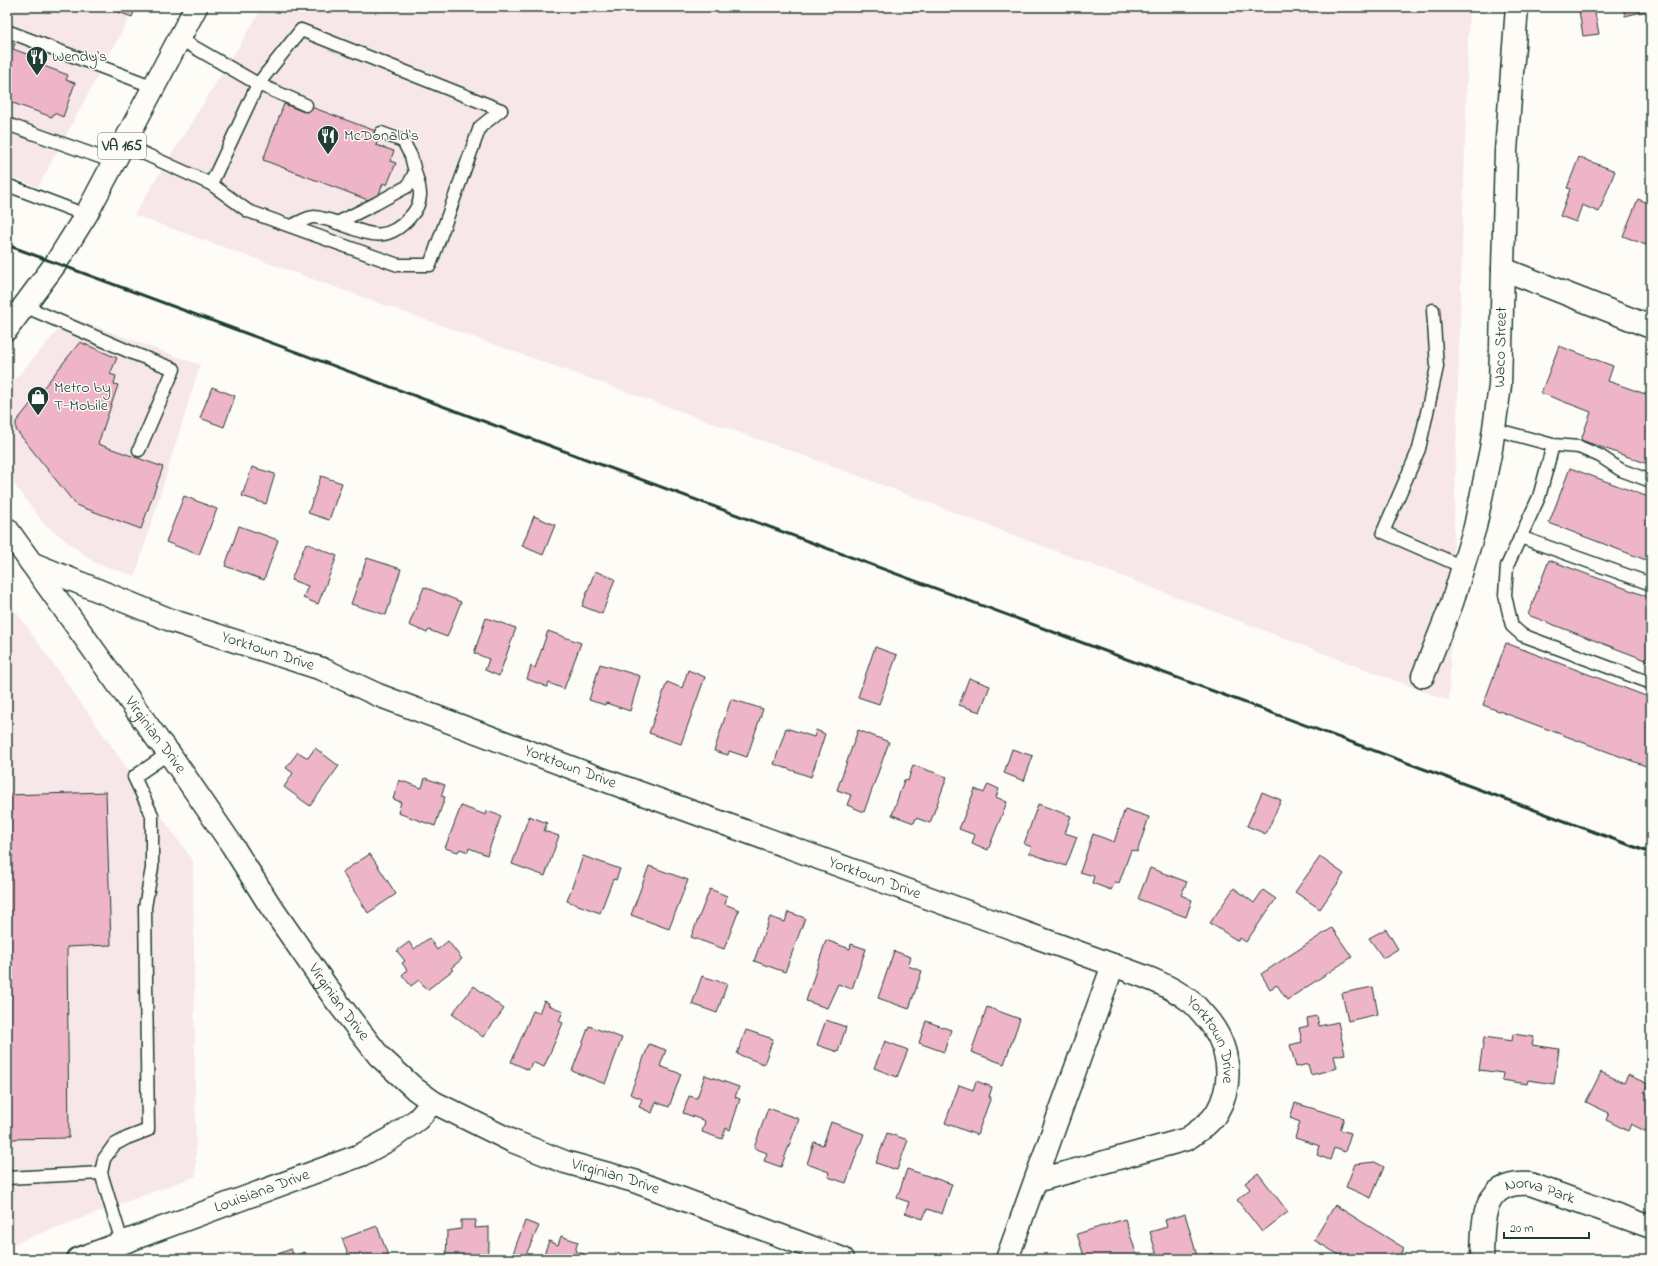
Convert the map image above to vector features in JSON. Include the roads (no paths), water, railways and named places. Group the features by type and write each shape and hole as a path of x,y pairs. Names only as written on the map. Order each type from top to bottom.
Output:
{"street":[{"name":"VA 165","path":"13,319 56,263 86,215 196,7"},
{"name":"Waco Street","path":"1423,676 1452,603 1475,527 1494,429 1500,386 1506,151 1517,7"},
{"path":"1502,269 1651,327"},
{"name":"Virginian Drive","path":"7,529 30,563 169,754 232,845 269,904 335,999 380,1056 415,1089 433,1102 512,1141 565,1162 634,1182 843,1259"},
{"name":"Yorktown Drive","path":"30,563 173,621 322,669 378,695 1113,965 1168,986 1192,1002 1211,1022 1224,1046 1228,1069 1225,1092 1217,1112 1206,1126 1188,1138 1036,1181"},
{"path":"1007,1259 1113,965"},
{"name":"Louisiana Drive","path":"78,1259 361,1155 392,1138 418,1119 433,1102"},
{"name":"Norva Park","path":"1482,1259 1483,1218 1490,1200 1502,1188 1515,1183 1530,1184 1651,1227"}],"lane":[{"path":"7,124 118,153 211,184 248,210 398,265 430,265 480,127 501,110 301,30 258,84 211,184"},
{"path":"7,32 154,87"},
{"path":"180,39 258,84 306,105"},
{"path":"291,226 313,216 368,234 384,234 402,226 417,210 421,191 411,156 403,141 381,133"},
{"path":"337,223 408,186 416,172"},
{"path":"7,185 86,215"},
{"path":"1433,310 1437,367 1419,450 1383,532 1463,567"},
{"path":"13,319 135,354 174,369 139,450"},
{"path":"1494,429 1553,445 1579,447 1600,456 1621,470 1651,481"},
{"path":"1553,445 1539,497 1507,566 1505,595 1512,626 1522,635 1651,683"},
{"path":"1520,537 1651,584"},
{"path":"122,1242 101,1173 104,1159 114,1145 148,1130 145,907 152,868 152,815 134,777 169,754"},
{"path":"7,1178 101,1173"}],"railway":[{"path":"7,245 1651,853"}],"place":[{"name":"Wendy's","path":"37,76"},
{"name":"McDonald's","path":"328,156"},
{"name":"Metro by T-Mobile","path":"38,416"}]}
